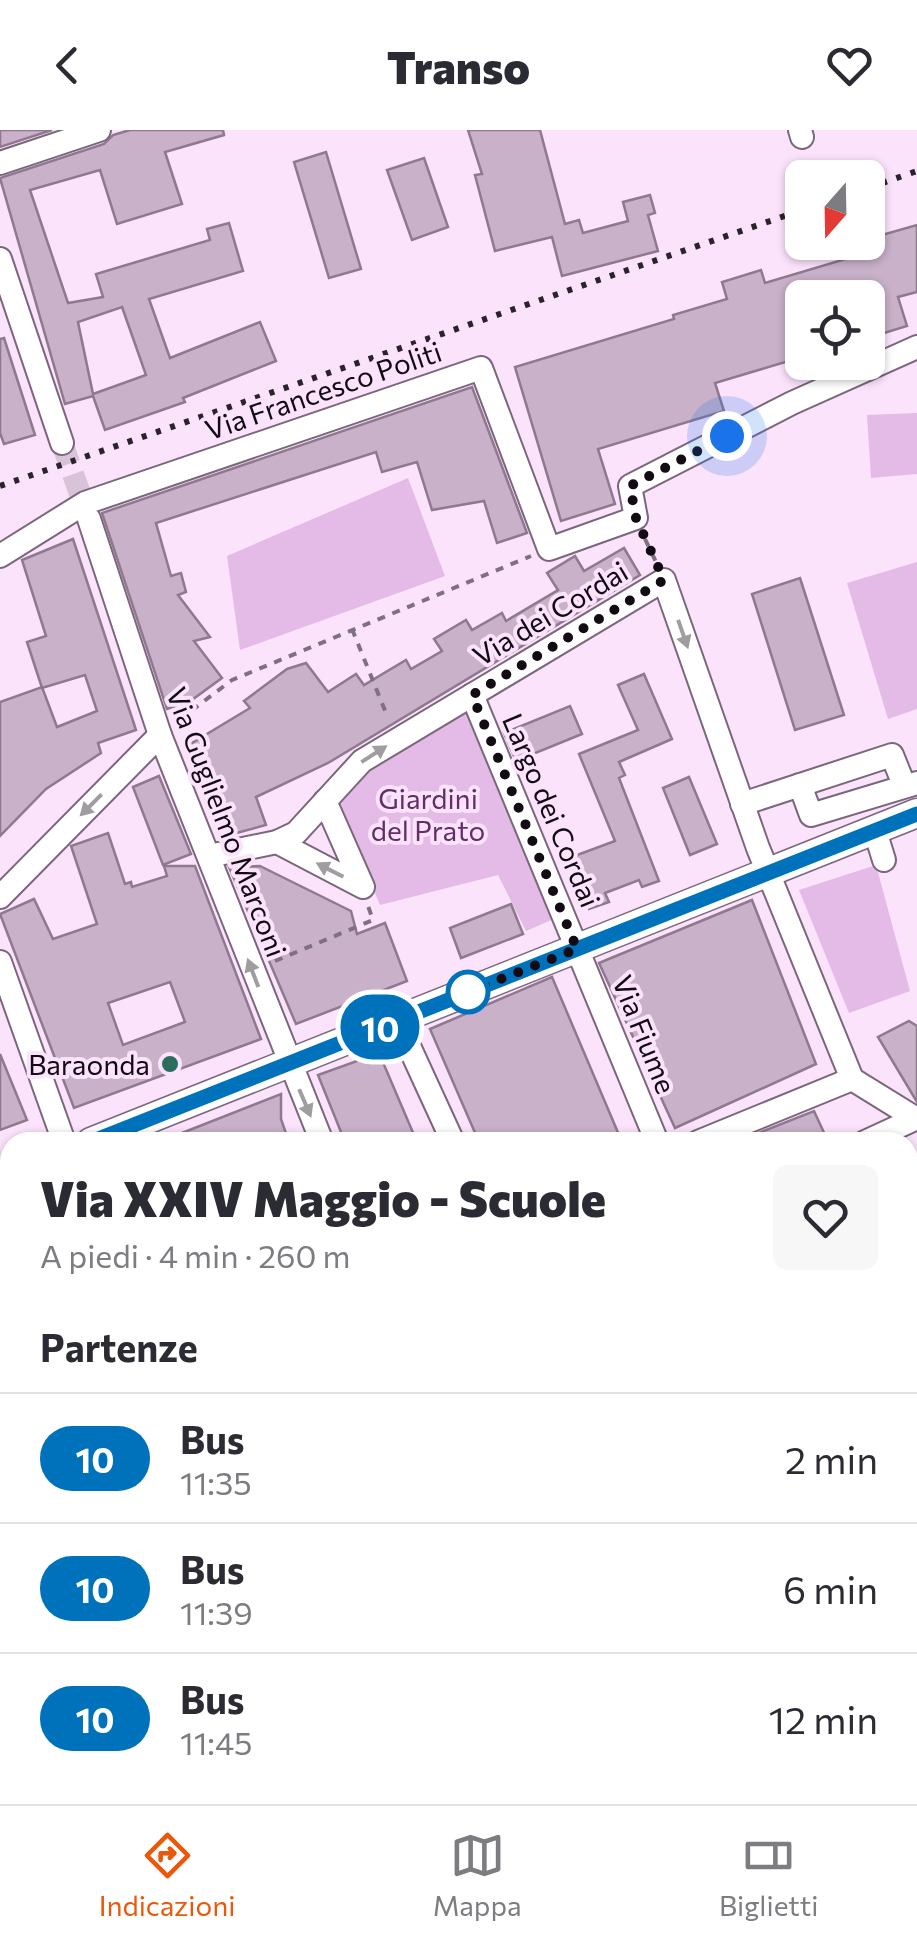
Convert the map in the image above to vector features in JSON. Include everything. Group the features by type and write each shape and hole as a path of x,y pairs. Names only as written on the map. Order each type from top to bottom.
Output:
{"main road":[{"path":"115,1132 767,870 917,814"}],"street":[{"path":"0,163 99,130"},
{"path":"0,258 62,444"},
{"path":"549,549 636,518 630,486 917,347"},
{"name":"Via Francesco Politi","path":"87,511 481,368 549,549"},
{"path":"0,556 87,511"},
{"name":"Via Guglielmo Marconi","path":"87,511 160,736 318,1132"},
{"name":"Via dei Cordai","path":"209,856 276,842 296,833 362,761 664,580 742,804 852,1078"},
{"name":"Largo dei Cordai","path":"472,695 577,949"},
{"path":"0,897 160,736"},
{"path":"742,804 800,785 892,755 910,784 811,816 800,785"},
{"path":"325,802 363,887"},
{"path":"875,831 884,860"},
{"path":"276,842 363,887"},
{"name":"Via Fiume","path":"577,949 654,1132"},
{"path":"0,962 60,1132"},
{"path":"398,1020 448,1132"},
{"path":"722,1132 852,1078 916,1119"},
{"path":"888,1132 916,1119"}],"path":[{"path":"636,518 664,580"},
{"path":"160,736 232,680 549,549"},
{"path":"352,630 397,740"},
{"path":"252,970 372,920 363,887"}],"green space":[{"path":"917,413 917,474 871,478 867,415"},
{"path":"408,478 445,576 240,650 227,556"},
{"path":"917,562 917,709 888,719 847,583"},
{"name":"Giardini del Prato","path":"468,706 556,918 526,931 498,875 380,905 335,797 365,766"},
{"path":"876,865 910,991 849,1013 799,890"}],"building":[{"path":"0,130 52,130 0,147"},
{"path":"130,130 223,130 224,135 165,152 182,204 117,224 100,170 30,190 68,303 103,297 96,274 210,240 207,229 229,223 243,271 149,299 170,358 260,322 276,361 183,398 185,402 105,430 93,396 65,404 0,178 104,144 113,135","holes":["122,307 146,375 93,394 78,322"]},
{"path":"468,130 540,130 565,224 579,220 583,233 628,221 623,202 650,195 655,213 648,215 658,251 562,276 552,237 495,251 475,175 482,174"},
{"path":"326,152 361,269 329,278 294,162"},
{"path":"424,158 448,227 412,240 387,170"},
{"path":"917,225 917,292 898,297 907,326 885,333 885,280 785,280 785,362 715,383 724,411 598,449 615,504 561,521 515,367 727,299 722,282 761,270 765,283 842,260 885,260 885,234"},
{"path":"4,338 35,435 4,444 0,433 0,339"},
{"path":"472,387 527,533 497,543 484,501 432,510 417,462 382,472 376,452 156,523 171,576 181,573 186,592 178,595 210,637 194,641 222,678 189,702 167,709 102,513"},
{"path":"73,539 136,730 98,743 101,753 46,789 0,836 0,702 42,687 27,642 46,636 22,560","holes":["85,675 97,711 57,727 42,688"]},
{"path":"624,548 640,575 328,763 256,797 266,825 222,837 187,746 250,708 244,701 287,669 306,663 328,692 356,674 364,685 406,660 411,669 442,651 434,639 466,620 472,630 502,613 506,621 558,590 547,573 575,556 584,571"},
{"path":"800,578 844,715 795,730 752,594"},
{"path":"644,674 672,739 619,762 625,775 619,778 659,881 642,887 639,880 605,893 609,902 589,909 569,858 615,841 579,754 638,730 618,685"},
{"path":"570,706 582,734 516,761 504,733"},
{"path":"159,776 191,854 163,865 133,787"},
{"path":"689,777 717,844 690,855 663,788"},
{"path":"108,833 125,884 131,882 132,887 167,876 164,866 195,866 261,1039 74,1108 0,914 34,899 53,939 97,924 71,846","holes":["170,982 185,1022 123,1045 108,1003"]},
{"path":"260,866 351,911 357,934 385,923 407,981 296,1024 229,867"},
{"path":"752,900 816,1064 675,1128 599,963"},
{"path":"511,904 523,934 461,958 450,928"},
{"path":"552,977 618,1132 475,1132 430,1029"},
{"path":"909,1021 917,1026 917,1102 878,1037"},
{"path":"379,1053 413,1132 341,1132 318,1075"},
{"path":"0,1054 27,1120 0,1130"},
{"path":"281,1094 286,1132 184,1132"},
{"path":"814,1111 824,1132 761,1132"}],"tunnel":[{"path":"62,443 89,519"}],"railway":[{"path":"885,182 917,171"},
{"path":"0,486 785,216"}],"bus line":[{"name":"10","path":"116,1132 767,870 917,814"}],"place":[{"name":"Baraonda","path":"170,1064"}],"route":[{"path":"468,992 577,949 472,695 664,580 636,518 630,486 727,436"}]}
